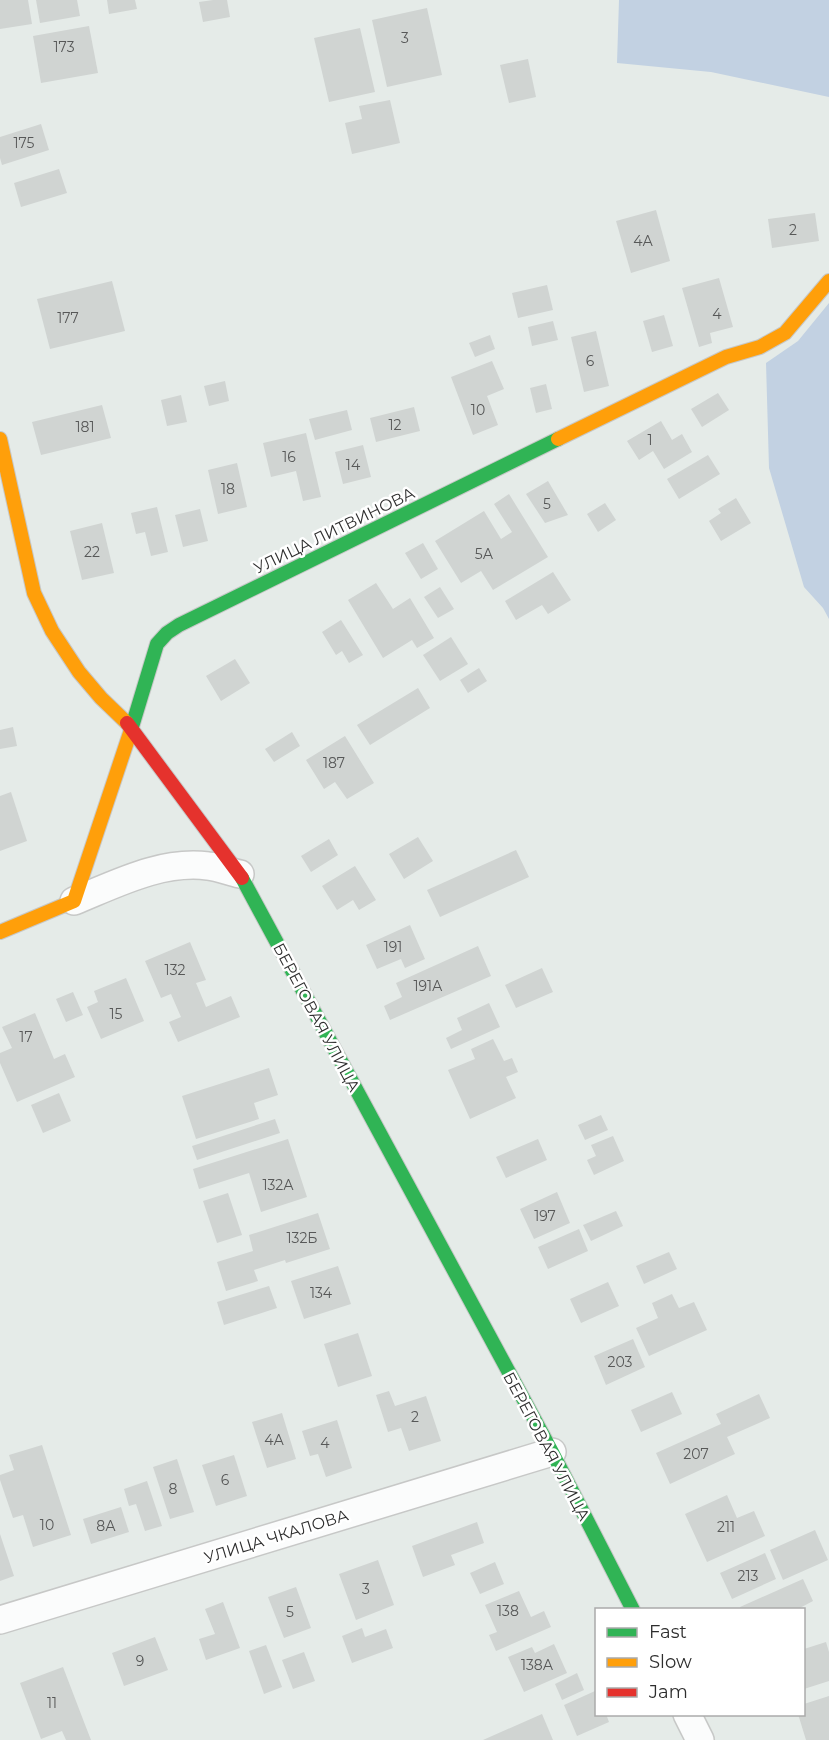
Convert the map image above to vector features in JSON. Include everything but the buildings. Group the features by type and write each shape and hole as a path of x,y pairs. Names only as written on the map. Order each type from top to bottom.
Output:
{"street":[{"name":"УЛИЦА ЛИТВИНОВА","path":"74,901 157,644 167,633 179,625 726,357 760,347 785,333 829,281"},
{"name":"БЕРЕГОВАЯ УЛИЦА","path":"0,439 34,593 52,631 79,672 101,698 132,727 240,874 552,1452 632,1608"},
{"path":"0,932 152,870 208,866 240,874"},
{"name":"УЛИЦА ЧКАЛОВА","path":"0,1620 552,1452"},
{"path":"688,1716 700,1740"}],"shaded area":[{"path":"619,0 829,0 829,97 711,72 617,63"},
{"path":"829,303 829,619 823,608 804,587 769,468 766,363 798,341"}],"traffic: fast":[{"path":"131,730 157,644 167,633 179,625 558,439"},
{"path":"242,878 552,1452 632,1608"}],"traffic: slow":[{"path":"558,439 726,357 760,347 785,333 829,281"},
{"path":"0,439 34,593 52,631 79,672 127,723"},
{"path":"0,932 74,901 131,730"}],"traffic: jam":[{"path":"127,723 242,878"}]}
